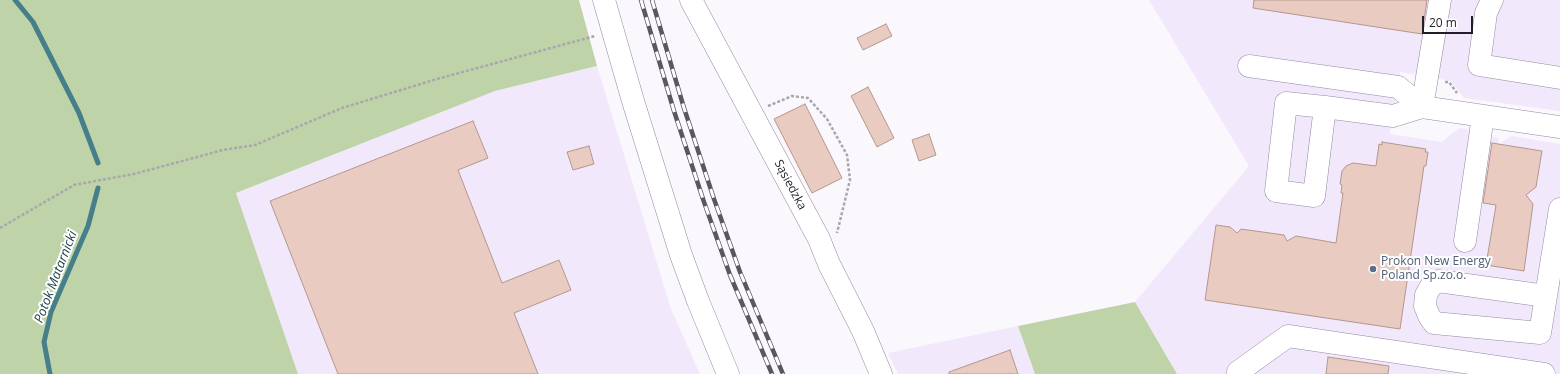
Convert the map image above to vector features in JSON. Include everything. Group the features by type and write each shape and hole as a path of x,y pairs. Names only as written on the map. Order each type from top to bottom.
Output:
{"street":[{"path":"604,0 681,255 728,374"},
{"name":"Sąsiedzka","path":"691,0 819,239 829,264 863,331 881,374"},
{"path":"1422,107 1440,0"},
{"path":"1492,0 1486,13 1479,65 1560,78"},
{"path":"1249,66 1398,87 1422,107"},
{"path":"1325,108 1393,116 1422,107 1560,127"},
{"path":"1465,241 1483,116"},
{"path":"1546,296 1438,281 1431,286 1426,295 1425,306 1434,323 1540,333 1546,296 1560,209"},
{"path":"1238,372 1288,336 1544,374"}],"path":[{"path":"0,228 74,185 134,174 223,150 255,145 342,108 437,79 613,32"},
{"path":"753,116 772,103 792,96 808,98 827,119 847,155 850,180 829,264"}],"shaded area":[{"path":"1149,0 1560,0 1560,111 1464,98 1451,81 1400,72 1390,134 1442,142 1459,128 1467,129 1472,134 1491,143 1492,137 1499,138 1499,144 1511,136 1560,144 1560,374 1177,374 1135,302 1249,166"},
{"path":"597,66 671,309 700,374 298,374 236,193 495,91"},
{"path":"1018,326 1035,374 898,374 888,353"}],"green space":[{"path":"0,0 579,0 597,66 495,91 236,193 298,374 0,374"},
{"path":"1135,302 1177,374 1035,374 1018,326"}],"building":[{"path":"1254,0 1427,0 1422,34 1253,8"},
{"path":"886,24 892,36 863,50 857,38"},
{"path":"868,87 894,138 877,147 851,96"},
{"path":"805,104 842,178 812,193 774,119"},
{"path":"473,121 488,158 458,170 502,283 559,260 571,290 514,313 538,374 338,374 270,201"},
{"path":"929,134 936,155 919,161 912,140"},
{"path":"1382,142 1426,149 1425,152 1428,152 1426,166 1424,166 1400,329 1205,300 1216,225 1230,227 1237,233 1241,229 1284,235 1287,241 1296,236 1336,243 1343,193 1341,193 1342,185 1340,184 1342,171 1346,166 1353,163 1376,166 1379,144 1382,145"},
{"path":"1492,143 1542,151 1536,187 1526,195 1533,204 1524,271 1486,265 1496,205 1483,203"},
{"path":"589,146 594,164 573,170 567,152"},
{"path":"1010,350 1018,374 949,374 949,372"},
{"path":"1328,357 1389,366 1388,374 1326,374"}],"waterway":[{"name":"Potok Matarnicki","path":"15,0 33,22 79,113 98,163"},
{"name":"Potok Matarnicki","path":"50,374 44,342 51,312 88,226 98,188"}],"railway":[{"path":"641,0 674,111 704,202 730,275 772,374"},
{"path":"652,0 684,108 714,199 740,272 783,374"}],"place":[{"name":"Prokon New Energy Poland Sp.zo.o.","path":"1373,269"}]}
